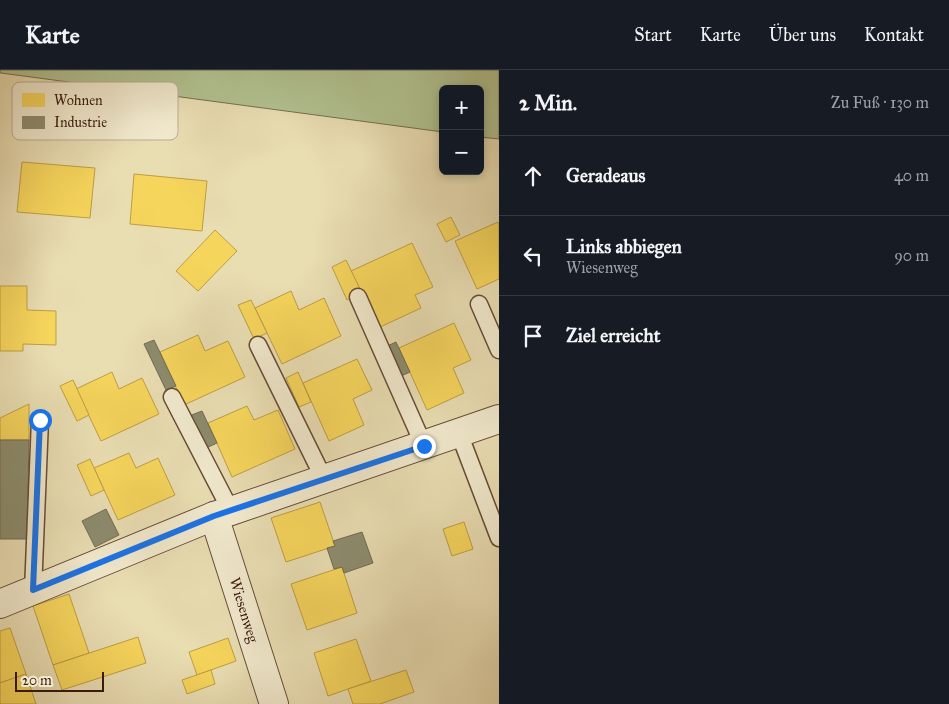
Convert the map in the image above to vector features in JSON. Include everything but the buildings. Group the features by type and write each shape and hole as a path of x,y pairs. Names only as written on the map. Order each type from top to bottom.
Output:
{"street":[{"path":"0,604 222,514 499,419"},
{"name":"Wiesenweg","path":"222,514 274,704"}],"lane":[{"path":"358,297 424,446"},
{"path":"479,304 499,350"},
{"path":"258,345 324,479"},
{"path":"172,397 222,514"},
{"path":"33,590 40,420"},
{"path":"459,433 499,538"}],"green space":[{"path":"0,70 499,70 499,139 484,137 484,85 439,85 439,131 178,97 178,82 68,82 0,73"}],"route":[{"path":"40,420 33,590 214,516 424,446"}]}
